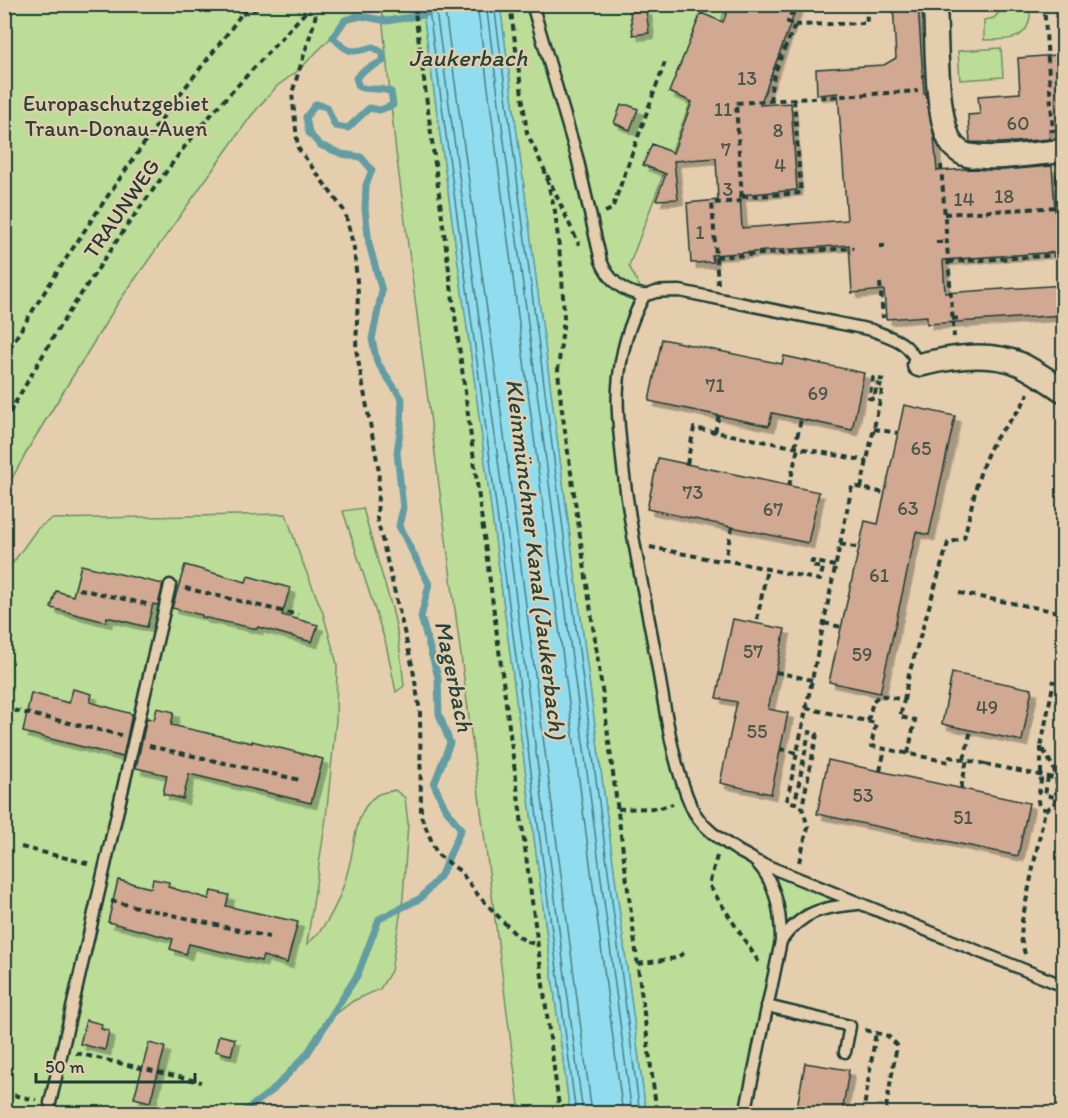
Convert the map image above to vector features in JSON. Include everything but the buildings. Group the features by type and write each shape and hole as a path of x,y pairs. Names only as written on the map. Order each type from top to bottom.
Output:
{"street":[{"path":"935,4 940,90 945,128 951,143 965,154 985,156 1058,151"},
{"path":"919,365 952,358 999,359 1019,364 1064,391"}],"lane":[{"path":"532,4 577,156 600,261 613,282 644,296 658,292 680,291 847,323 880,333 908,346 919,365"},
{"path":"644,296 627,340 620,368 619,424 624,478 635,544 672,739 691,808 701,823 722,840 755,861 1064,986"},
{"path":"50,1103 170,585"},
{"path":"745,1113 781,941 781,920 776,899 768,878 755,861"},
{"path":"781,941 791,927 804,916 822,909 862,904"},
{"path":"767,1006 850,1026 845,1052"}],"path":[{"path":"4,357 105,198 248,4"},
{"path":"242,14 268,4"},
{"path":"315,4 314,24 292,93 298,148 345,212 354,248 358,293 356,349 380,471 377,518 413,669 420,712 422,816 437,854 460,872 514,934 527,942 537,944"},
{"name":"TRAUNWEG","path":"4,422 61,324 126,227 182,150 215,110 315,4"},
{"path":"414,4 560,1113"},
{"path":"510,4 527,133 582,253"},
{"path":"795,4 788,22 795,25 867,23 867,4"},
{"path":"948,262 1062,255 1058,151 1044,4"},
{"path":"771,101 770,92 773,82 795,25"},
{"path":"591,218 612,209 665,62"},
{"path":"719,299 712,203 742,201 736,103 940,90"},
{"path":"742,197 801,193 794,99"},
{"path":"951,143 941,161 952,319 956,345"},
{"path":"544,168 555,211 562,275 564,318 558,370 561,403 618,809 657,1113"},
{"path":"944,214 1059,207"},
{"path":"936,242 946,242"},
{"path":"879,246 885,246"},
{"path":"716,257 854,248"},
{"path":"880,283 883,325 880,333"},
{"path":"952,319 961,318"},
{"path":"861,488 883,386 877,384 874,399 869,398 873,378 885,380"},
{"path":"908,754 915,720 900,717 909,674 948,543 964,538 987,454 1006,424 1023,404 1028,389"},
{"path":"715,432 718,415"},
{"path":"789,486 801,419"},
{"path":"687,464 694,428 867,461"},
{"path":"874,429 898,433"},
{"path":"795,878 808,827 802,807 817,734 809,732 795,803 787,801 852,486 885,493"},
{"path":"725,560 732,527"},
{"path":"635,544 820,580 823,568 811,566 812,561 835,566"},
{"path":"840,544 859,548"},
{"path":"757,621 767,569"},
{"path":"170,585 298,615"},
{"path":"79,589 164,608"},
{"path":"959,593 1064,613"},
{"path":"824,623 841,627"},
{"path":"776,672 812,680"},
{"path":"1044,810 1039,806 1038,800 1041,781 1041,746 1054,680"},
{"path":"868,721 873,701 880,695 904,700"},
{"path":"4,708 300,780"},
{"path":"806,708 876,723 871,746 949,762 950,757 1064,780"},
{"path":"961,788 970,730"},
{"path":"1041,746 1057,773 1054,805 1044,810"},
{"path":"880,771 885,749"},
{"path":"780,750 797,753"},
{"path":"1048,777 1045,795 1056,797"},
{"path":"618,809 660,808 688,799"},
{"path":"1034,974 1025,958 1021,939 1022,921 1044,810"},
{"path":"722,840 709,885 771,982"},
{"path":"21,847 105,867"},
{"path":"98,898 269,937"},
{"path":"638,964 676,958 684,953"},
{"path":"850,1026 888,1036 897,1045 885,1113"},
{"path":"863,1113 876,1032"},
{"path":"63,1050 201,1082"},
{"path":"4,1093 50,1103"}],"green space":[{"name":"Europaschutzgebiet Traun-Donau-Auen","path":"5,4 363,5 299,70 277,86 251,116 118,303 31,444 5,491"},
{"path":"1006,4 1027,7 1030,15 1026,29 1017,37 984,40 984,20 994,18"},
{"path":"381,5 422,5 474,377 570,1113 520,1113 395,144"},
{"path":"500,5 529,5 573,154 596,257 634,298 620,343 613,380 614,433 674,765 684,803 694,821 709,838 758,871 768,890 775,913 775,939 741,1113 646,1113"},
{"path":"536,5 727,5 629,266 641,289 621,281 607,266 573,126"},
{"path":"1001,48 1003,77 960,80 958,51"},
{"path":"363,508 397,631 404,686 396,692 386,644 343,511"},
{"path":"286,514 323,613 337,664 336,720 326,818 307,944 323,927 336,906 348,870 358,824 365,807 377,795 395,790 405,798 408,823 403,898 391,971 380,989 353,1001 332,1017 310,1047 273,1089 253,1102 247,1113 5,1113 4,575 37,529 51,519"},
{"path":"775,875 836,899 834,902 804,909 786,923"}],"water":[{"name":"Jaukerbach","path":"422,5 500,5 646,1113 570,1113 474,377"}],"waterway":[{"name":"Magerbach","path":"241,1114 273,1090 307,1054 358,974 379,919 421,898 441,875 461,829 445,808 434,784 450,743 439,714 438,677 421,617 429,584 399,526 403,508 397,452 402,399 377,362 372,339 382,291 369,244 365,209 366,185 372,170 361,157 342,154 320,145 309,133 306,117 316,104 327,107 335,126 348,128 369,108 380,110 393,105 391,92 359,87 356,78 363,71 383,61 383,53 373,47 355,51 343,47 333,37 345,20 361,16 387,21 423,15 444,4"}],"water label":[{"name":"Kleinmünchner Kanal (Jaukerbach)","path":"536,559"}]}
